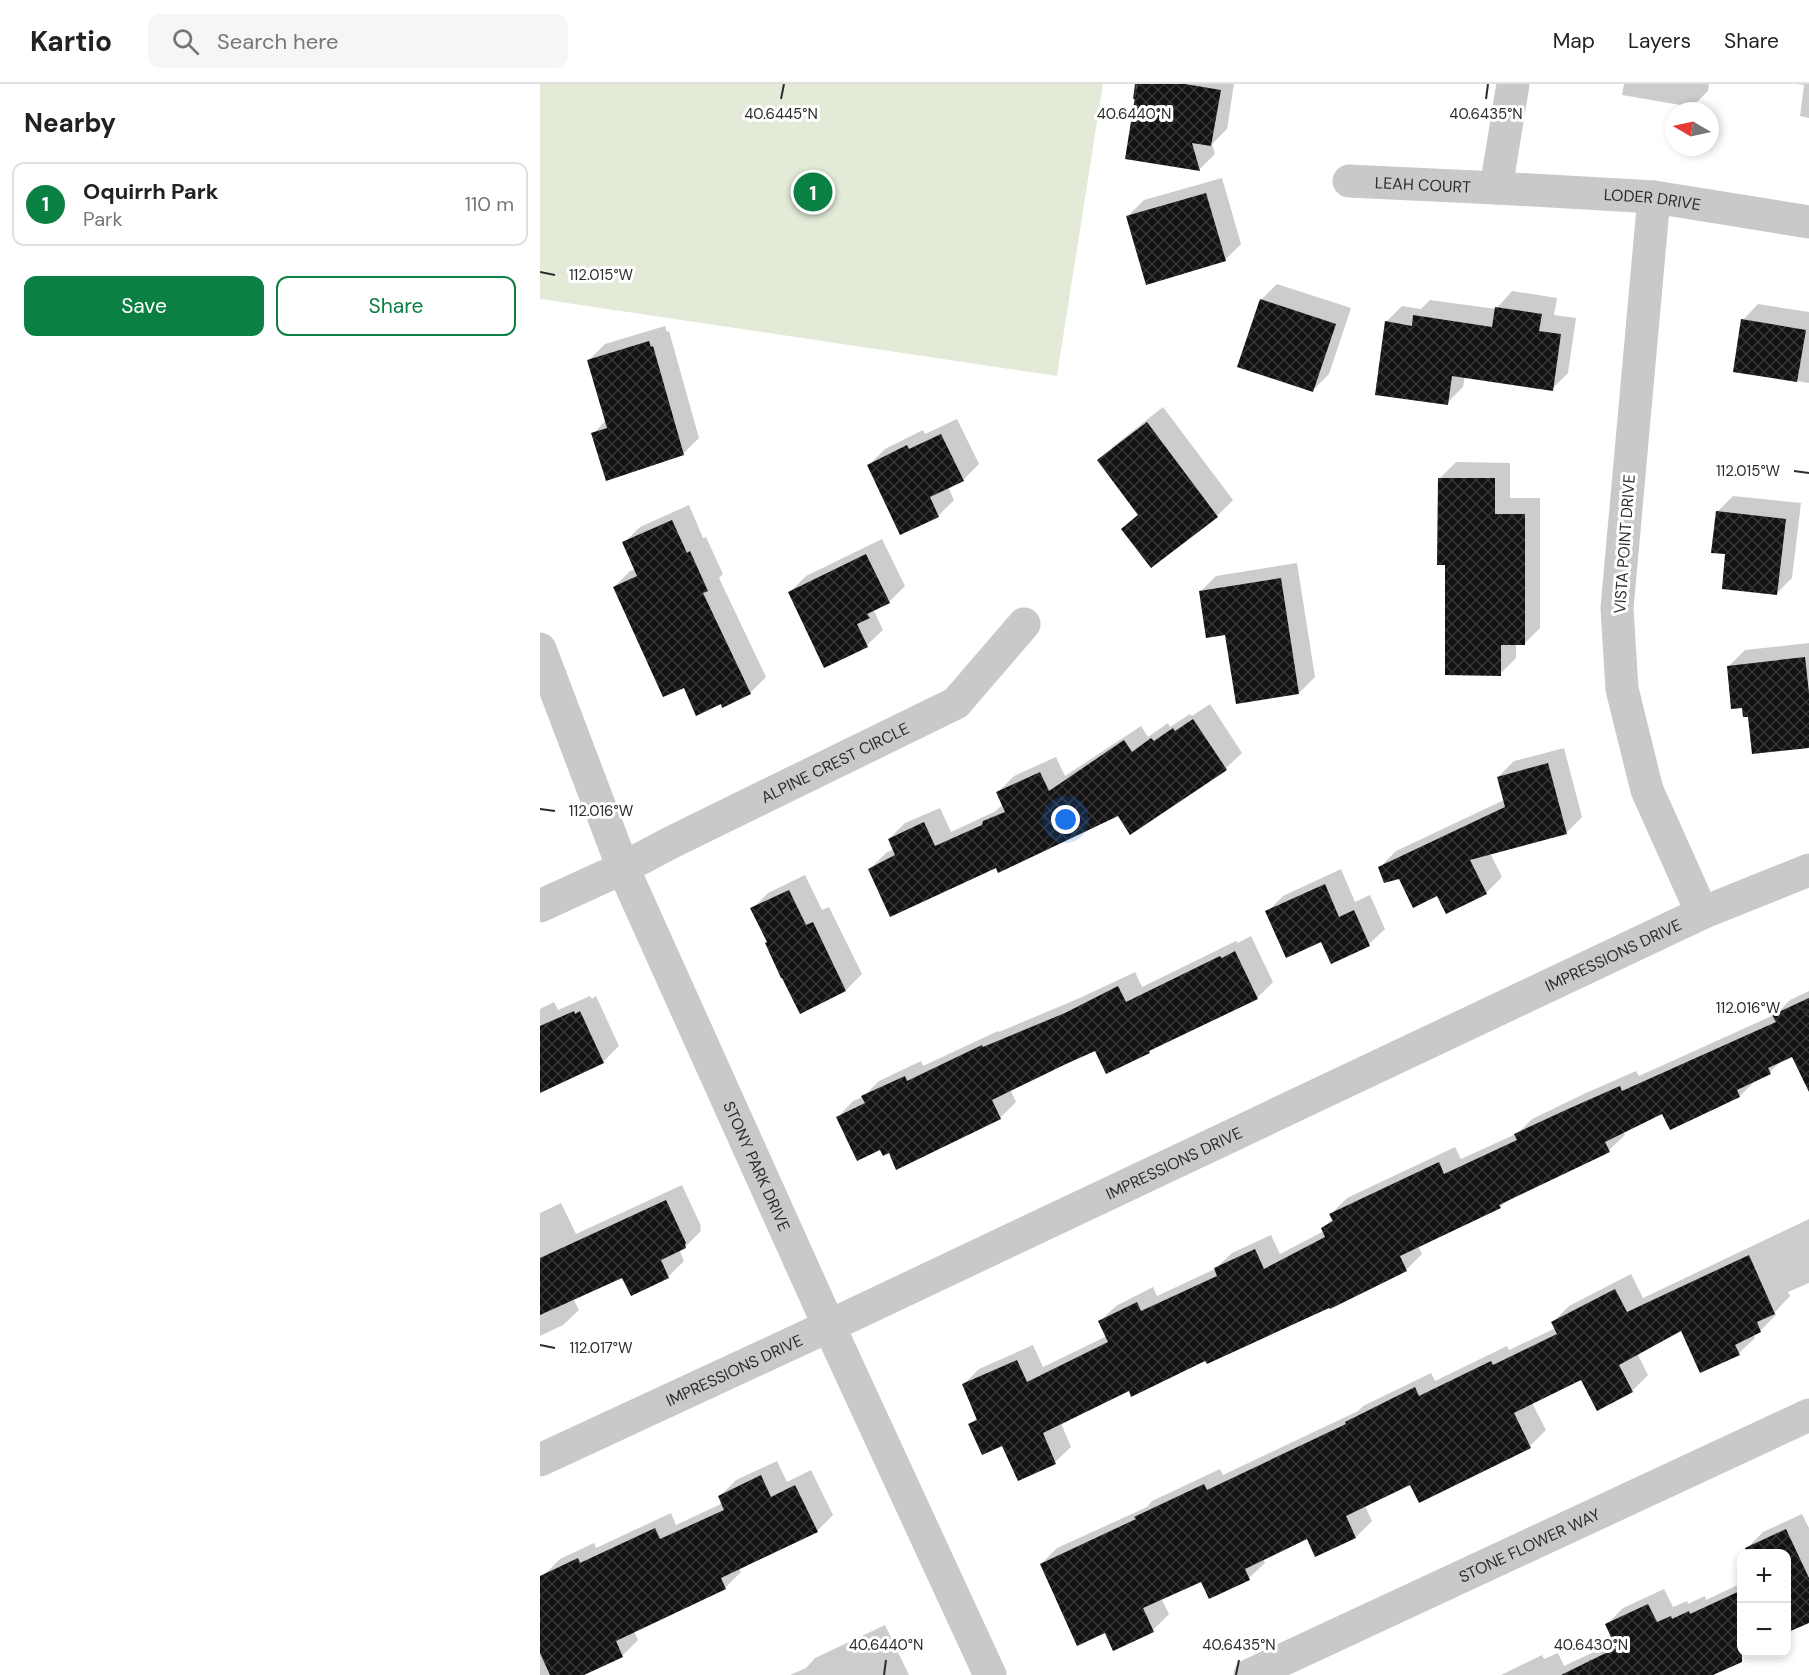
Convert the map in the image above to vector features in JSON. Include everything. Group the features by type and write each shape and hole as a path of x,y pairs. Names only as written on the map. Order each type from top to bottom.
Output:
{"street":[{"path":"1496,188 1513,84"},
{"name":"LEAH COURT","path":"1349,182 1496,188"},
{"name":"LODER DRIVE","path":"1496,188 1654,197 1809,222"},
{"name":"VISTA POINT DRIVE","path":"1654,197 1617,608 1622,689 1647,790 1702,913"},
{"name":"ALPINE CREST CIRCLE","path":"540,906 623,868 956,703 1024,624"},
{"name":"STONY PARK DRIVE","path":"540,649 623,868 829,1326 990,1675"},
{"name":"IMPRESSIONS DRIVE","path":"540,1460 829,1326 1702,913 1809,870"},
{"name":"STONE FLOWER WAY","path":"1250,1675 1809,1415"}],"green space":[{"path":"540,84 1103,84 1057,376 540,299"}],"building":[{"path":"1137,84 1185,84 1221,90 1211,146 1192,143 1200,171 1125,159"},
{"path":"1206,193 1226,261 1146,285 1126,216"},
{"path":"1260,299 1336,324 1313,392 1237,367"},
{"path":"1495,307 1542,314 1539,331 1561,334 1553,391 1452,376 1448,405 1375,395 1385,321 1412,326 1413,315 1492,327"},
{"path":"1741,319 1806,330 1797,382 1733,372"},
{"path":"649,341 651,347 653,346 684,455 606,481 591,433 607,428 587,360"},
{"path":"1147,422 1218,517 1151,568 1121,529 1138,515 1097,460"},
{"path":"941,434 964,481 930,497 939,517 900,535 867,465 907,445 909,449"},
{"path":"1438,478 1495,478 1495,514 1525,514 1525,645 1501,645 1501,676 1445,675 1445,565 1437,565"},
{"path":"1716,511 1786,519 1777,595 1722,589 1725,554 1711,553"},
{"path":"672,520 687,553 690,551 708,591 703,593 751,694 722,708 721,704 696,716 684,688 663,697 613,587 637,576 622,542"},
{"path":"866,554 890,603 867,614 870,618 857,624 868,647 824,668 788,592"},
{"path":"1281,578 1299,694 1236,704 1225,635 1206,638 1199,591"},
{"path":"1805,657 1809,693 1809,748 1752,754 1748,717 1743,717 1742,708 1731,709 1727,666"},
{"path":"1193,719 1227,770 1130,835 1118,816 998,873 996,868 890,917 868,869 895,855 888,839 924,822 935,846 1005,812 996,792 1040,772 1049,791 1124,740 1132,752 1151,738 1154,741 1173,728 1175,731"},
{"path":"1548,763 1567,834 1470,860 1487,894 1446,914 1437,896 1413,908 1399,879 1384,883 1378,867 1505,807 1497,777"},
{"path":"1325,884 1339,917 1354,910 1370,946 1331,964 1321,942 1286,958 1265,911"},
{"path":"789,890 806,925 813,922 846,991 800,1014 781,978 750,908"},
{"path":"1235,951 1258,999 1106,1074 1095,1051 1066,1064 992,1100 1001,1119 896,1170 889,1153 883,1156 880,1150 857,1161 836,1117 865,1103 861,1096 905,1076 907,1081 982,1045 983,1047 1065,1013 1118,986 1126,1002 1220,956 1222,958"},
{"path":"1809,998 1809,1092 1792,1057 1768,1068 1771,1074 1737,1090 1740,1097 1670,1130 1662,1114 1605,1142 1610,1152 1499,1205 1501,1208 1400,1256 1407,1271 1330,1309 1207,1364 1205,1361 1131,1397 1129,1391 1043,1433 1056,1464 1018,1481 1002,1446 982,1455 968,1424 977,1420 962,1384 1017,1360 1027,1382 1108,1342 1098,1321 1137,1302 1141,1311 1217,1276 1214,1268 1255,1249 1264,1269 1325,1237 1321,1228 1333,1221 1329,1214 1439,1162 1444,1174 1517,1140 1514,1134 1568,1109 1620,1086 1622,1091 1776,1022 1772,1015"},
{"path":"574,1011 575,1014 580,1011 604,1063 540,1093 540,1026"},
{"path":"666,1200 686,1243 686,1248 661,1260 669,1278 631,1296 622,1278 540,1315 540,1258"},
{"path":"1749,1255 1775,1314 1757,1322 1761,1332 1735,1345 1740,1355 1700,1373 1681,1331 1619,1365 1633,1392 1597,1411 1581,1380 1514,1413 1531,1448 1419,1503 1410,1485 1346,1516 1356,1538 1315,1557 1307,1539 1245,1569 1250,1580 1209,1599 1201,1582 1143,1608 1154,1632 1113,1651 1105,1633 1077,1646 1040,1564 1204,1484 1207,1490 1346,1424 1345,1422 1415,1387 1419,1396 1491,1361 1493,1365 1557,1334 1551,1322 1615,1289 1627,1312"},
{"path":"761,1475 771,1497 795,1485 818,1532 721,1578 726,1589 616,1641 623,1657 584,1675 550,1675 540,1653 540,1576 578,1558 580,1563 655,1528 660,1539 724,1510 718,1496"},
{"path":"1786,1529 1809,1578 1809,1623 1791,1631 1791,1549 1745,1548"},
{"path":"1737,1592 1737,1657 1742,1657 1742,1662 1713,1675 1561,1675 1616,1648 1605,1624 1648,1604 1657,1622 1671,1616 1672,1619 1689,1611 1690,1614"}],"place":[{"name":"Oquirrh Park","path":"813,192"}]}
